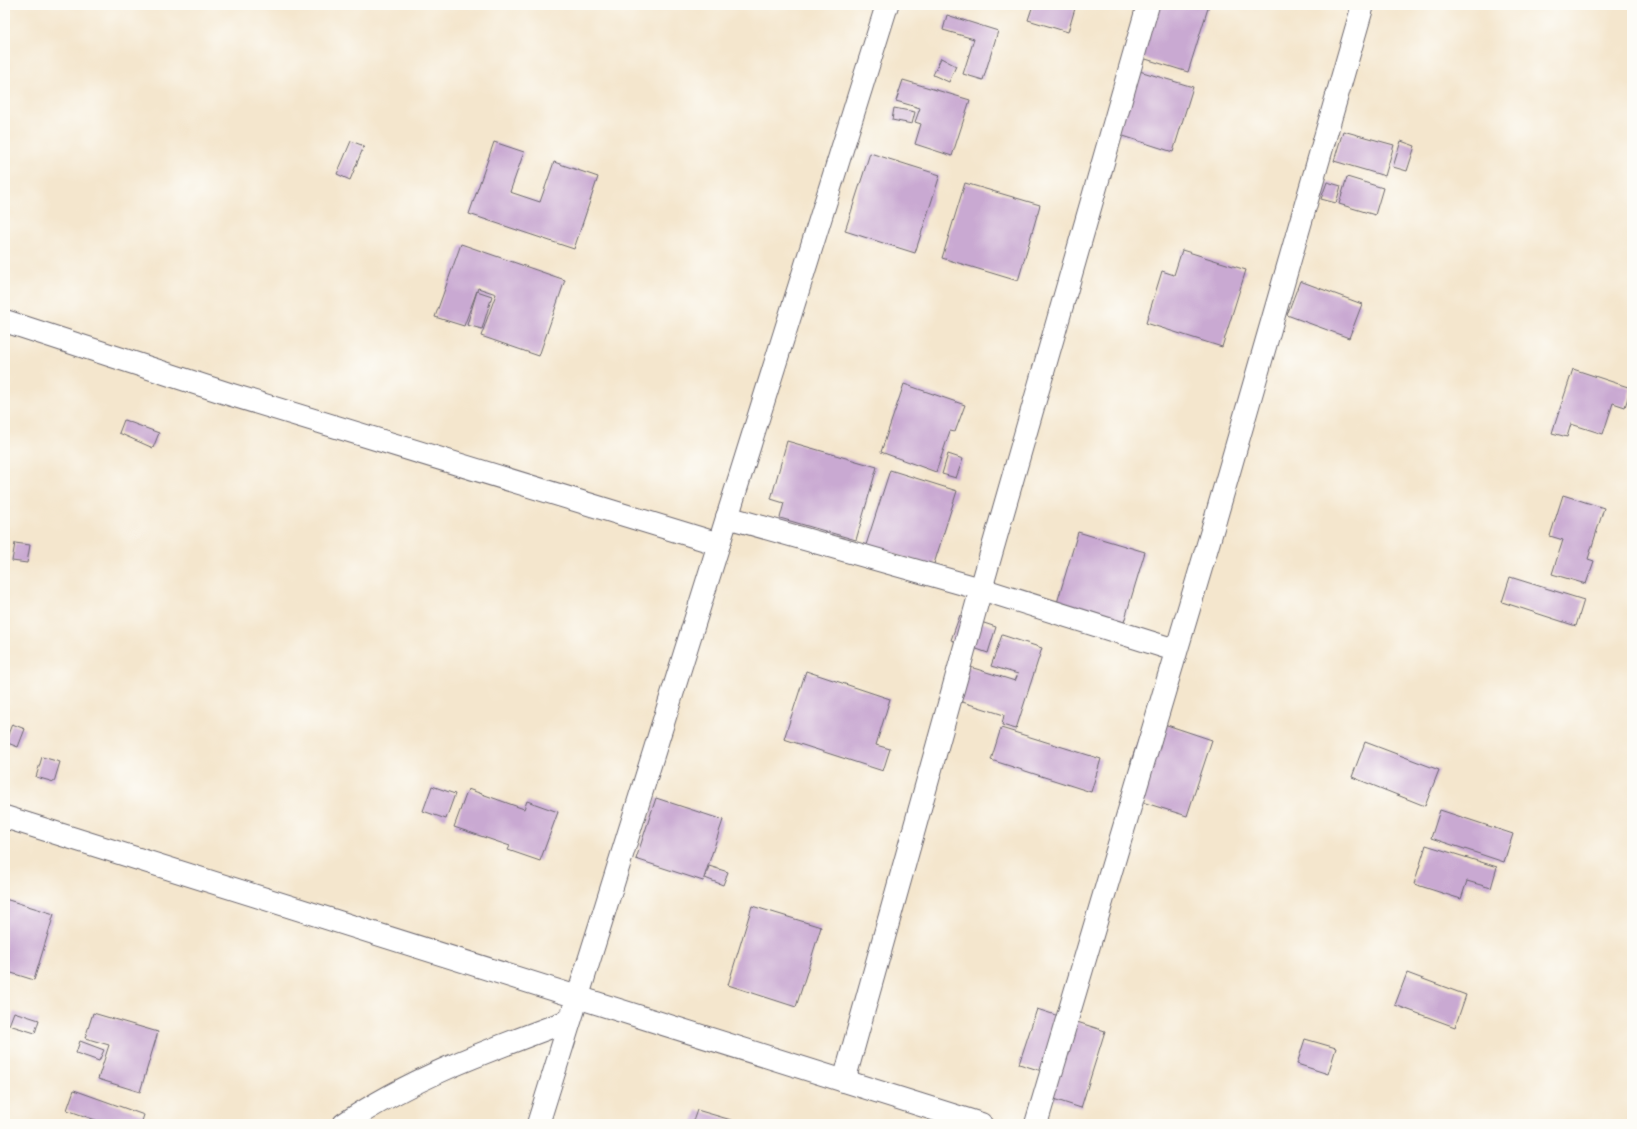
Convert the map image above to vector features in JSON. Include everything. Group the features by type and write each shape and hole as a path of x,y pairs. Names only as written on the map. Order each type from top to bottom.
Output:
{"street":[{"path":"538,1124 887,5"},
{"path":"844,1081 981,590 1148,5"},
{"path":"1036,1124 1225,486 1364,5"},
{"path":"5,321 232,395 719,544"},
{"path":"727,517 981,590 1176,650"},
{"path":"5,817 981,1124"},
{"path":"344,1124 373,1104 463,1061 570,1020"}],"building":[{"path":"1033,5 1076,5 1068,32 1028,20"},
{"path":"1141,5 1209,5 1188,72 1126,53"},
{"path":"947,15 998,31 983,80 963,74 974,39 943,30"},
{"path":"941,58 956,66 949,82 933,75"},
{"path":"1136,70 1193,87 1173,152 1117,134"},
{"path":"903,80 970,100 952,156 915,144 921,124 915,122 920,108 896,101"},
{"path":"894,108 915,112 912,124 892,120"},
{"path":"1343,131 1394,145 1385,176 1334,161"},
{"path":"351,141 364,146 350,180 337,174"},
{"path":"1401,141 1415,146 1407,171 1393,167"},
{"path":"494,142 524,152 510,192 540,202 554,162 598,177 574,249 469,214"},
{"path":"870,153 940,175 915,253 845,231"},
{"path":"1347,177 1383,188 1375,215 1339,204"},
{"path":"1327,182 1341,186 1336,203 1321,199"},
{"path":"965,183 1040,205 1018,281 942,258"},
{"path":"461,244 565,280 539,356 481,336 496,294 478,288 464,326 435,317"},
{"path":"1182,250 1246,270 1222,347 1146,323 1162,271 1174,275"},
{"path":"1300,281 1362,304 1349,338 1287,315"},
{"path":"477,291 492,296 482,329 467,325"},
{"path":"1573,369 1631,388 1625,407 1613,403 1603,434 1571,424 1567,437 1552,433"},
{"path":"904,384 965,405 955,432 950,431 936,472 881,452"},
{"path":"124,420 159,433 153,448 119,433"},
{"path":"787,441 877,467 856,540 780,518 784,503 771,499"},
{"path":"948,454 963,459 956,478 942,474"},
{"path":"890,470 957,491 933,567 866,545"},
{"path":"1563,495 1604,508 1588,559 1594,561 1586,584 1552,574 1563,540 1550,536"},
{"path":"1078,532 1145,552 1124,622 1057,603"},
{"path":"15,543 30,545 27,563 12,561"},
{"path":"1510,577 1584,600 1576,626 1502,602"},
{"path":"960,615 996,627 988,653 951,640"},
{"path":"1002,635 1042,648 1016,729 1002,725 1004,715 956,700 967,666 1015,681 1018,674 991,666"},
{"path":"806,671 890,699 876,745 890,749 883,771 784,739"},
{"path":"1146,718 1212,740 1187,816 1139,801 1149,771 1130,764"},
{"path":"12,724 25,729 18,747 5,742"},
{"path":"1001,728 1101,759 1091,792 991,760"},
{"path":"1365,742 1439,770 1425,806 1352,777"},
{"path":"42,757 60,762 54,782 36,777"},
{"path":"432,786 455,794 446,819 423,811"},
{"path":"468,789 524,809 527,801 558,812 540,861 508,850 510,846 454,827"},
{"path":"656,798 723,820 703,881 636,859"},
{"path":"1440,810 1513,834 1504,862 1431,838"},
{"path":"1426,845 1497,867 1491,888 1467,881 1461,899 1414,884"},
{"path":"709,866 728,872 723,885 705,878"},
{"path":"5,899 54,914 34,980 5,971"},
{"path":"752,906 821,927 796,1007 728,985"},
{"path":"1407,973 1466,995 1455,1027 1395,1005"},
{"path":"1037,1009 1105,1031 1081,1108 1038,1094 1045,1072 1019,1064"},
{"path":"14,1012 39,1020 35,1033 9,1025"},
{"path":"93,1013 158,1032 140,1092 98,1079 109,1045 85,1038"},
{"path":"1305,1039 1336,1048 1328,1074 1297,1064"},
{"path":"80,1041 104,1050 99,1061 76,1053"},
{"path":"5,1080 9,1081 5,1094"},
{"path":"74,1090 144,1115 141,1124 107,1124 67,1110"},
{"path":"697,1110 745,1124 692,1124"}]}
